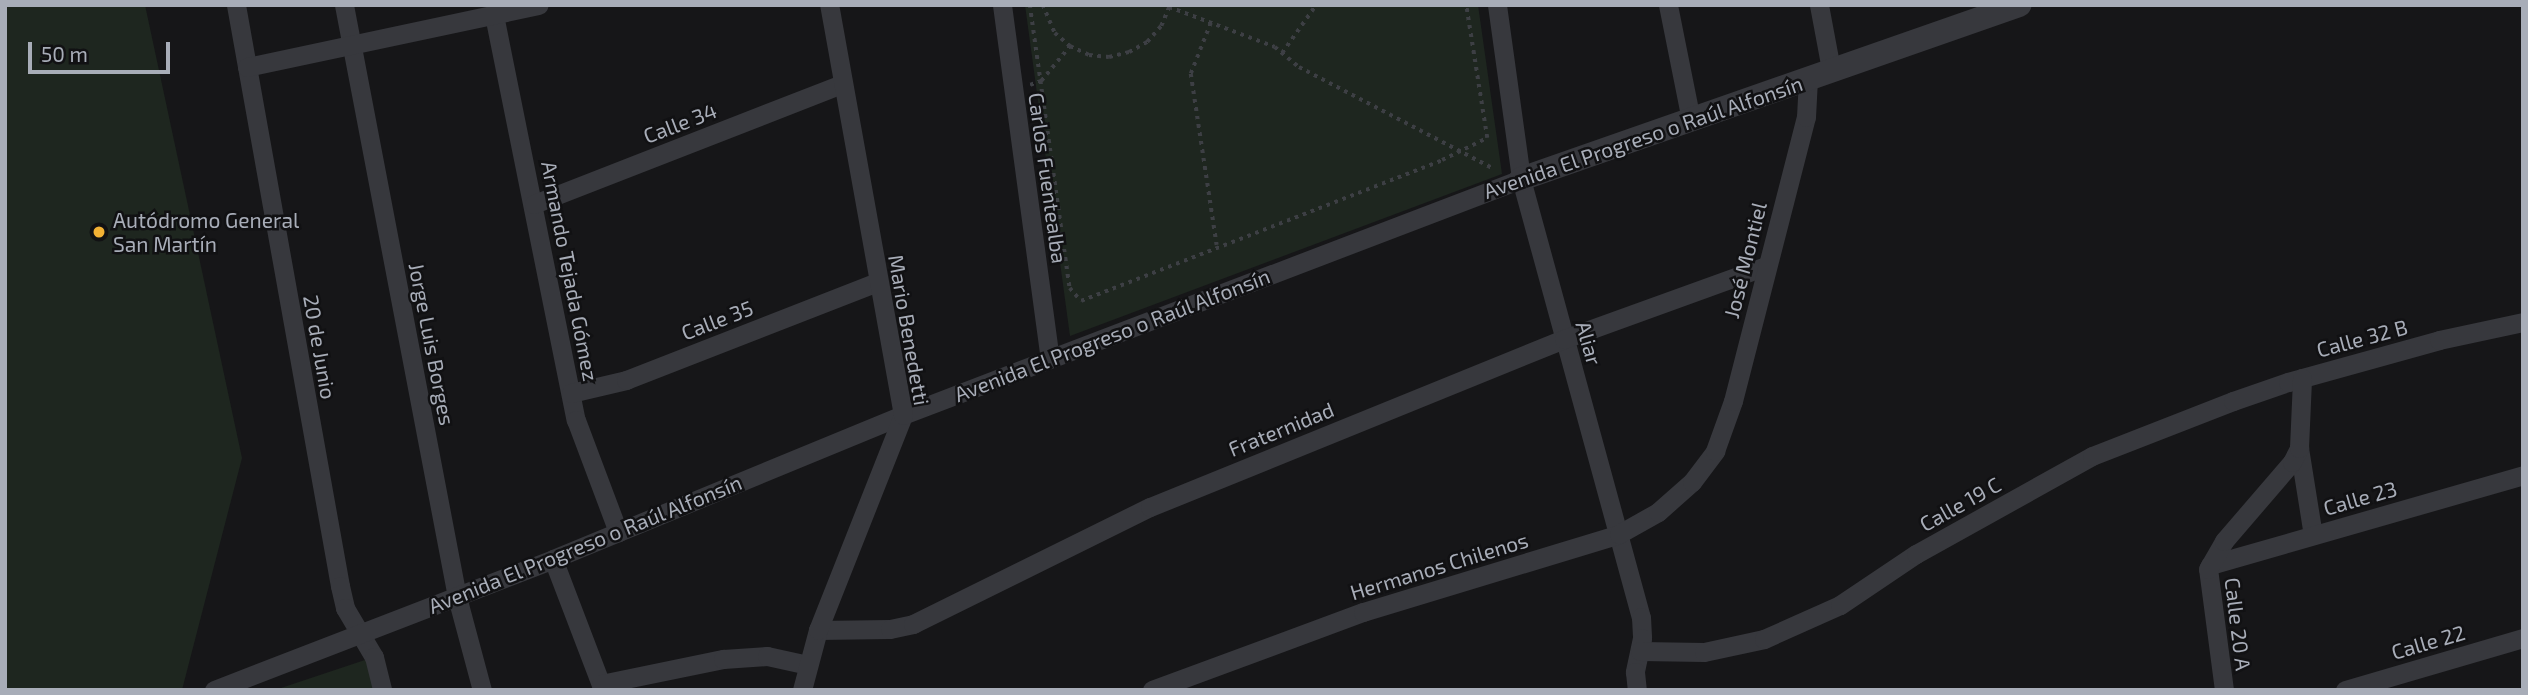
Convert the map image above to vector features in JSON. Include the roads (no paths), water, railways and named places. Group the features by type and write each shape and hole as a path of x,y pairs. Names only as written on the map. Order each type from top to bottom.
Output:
{"street":[{"name":"20 de Junio","path":"236,5 340,586 345,608 374,657 382,690"},
{"name":"Jorge Luis Borges","path":"344,5 457,597 482,690"},
{"path":"247,67 538,5"},
{"name":"Mario Benedetti","path":"802,690 818,630 903,415 829,5"},
{"name":"Carlos Fuentealba","path":"1002,5 1050,358"},
{"name":"Aliar","path":"1497,5 1516,181 1564,339 1641,617 1640,651 1635,672 1637,690"},
{"path":"1668,5 1691,120"},
{"path":"1819,5 1831,69"},
{"name":"Avenida El Progreso o Raúl Alfonsín","path":"214,690 553,559 903,415 1050,358 1516,181 2007,8"},
{"name":"Armando Tejada Gómez","path":"494,15 576,420 618,532"},
{"name":"José Montiel","path":"1715,451 1733,401 1807,117 1808,79"},
{"name":"Calle 34","path":"534,204 842,84"},
{"name":"Fraternidad","path":"818,630 890,629 913,624 1150,507 1564,339 1766,267"},
{"name":"Calle 35","path":"571,393 626,380 878,282"},
{"name":"Calle 32 B","path":"2313,535 2299,448 2302,378 2439,340 2523,322"},
{"name":"Calle 19 C","path":"1640,651 1704,652 1764,639 1798,626 1840,605 1916,554 2092,457 2233,401 2302,378"},
{"path":"2210,565 2224,541 2292,463 2299,448"},
{"name":"Hermanos Chilenos","path":"1152,690 1363,612 1619,534 1658,512 1692,482 1715,451"},
{"name":"Calle 23","path":"2210,565 2523,475"},
{"path":"553,559 602,687 723,659 767,656 808,664"},
{"name":"Calle 20 A","path":"2210,565 2208,584 2224,690"},
{"name":"Calle 22","path":"2345,690 2523,638"}],"place":[{"name":"Autódromo General San Martín","path":"99,232"}]}
